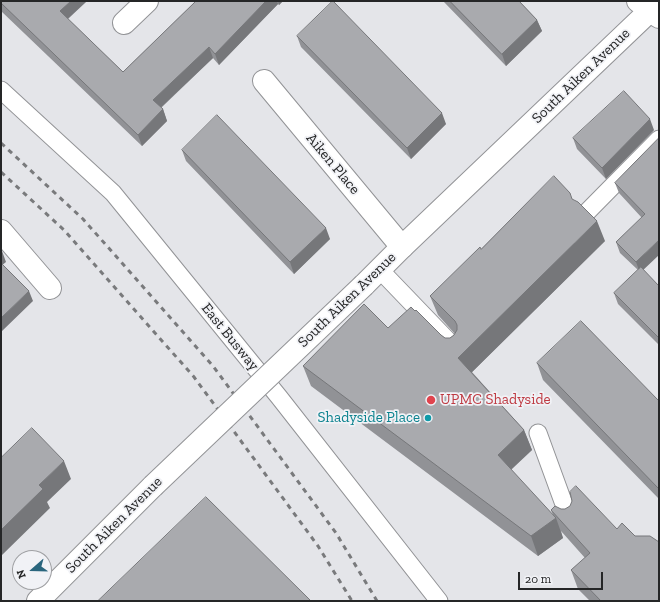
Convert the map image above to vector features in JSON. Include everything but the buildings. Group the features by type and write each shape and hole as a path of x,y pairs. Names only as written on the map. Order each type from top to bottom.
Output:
{"main road":[{"path":"124,23 147,1"},
{"name":"South Aiken Avenue","path":"38,601 154,486 652,8"},
{"name":"Aiken Place","path":"264,81 402,247"},
{"path":"1,231 50,288"}],"lane":[{"name":"East Busway","path":"1,90 113,193 279,397 439,601"},
{"path":"587,212 659,139"},
{"path":"380,270 455,348"},
{"path":"538,433 569,518"}],"railway":[{"path":"1,143 83,219 213,366 336,533 377,601"},
{"path":"1,172 64,230 194,377 318,546 352,601"}],"place":[{"name":"UPMC Shadyside","path":"431,400"},
{"name":"Shadyside Place","path":"428,418"}]}
